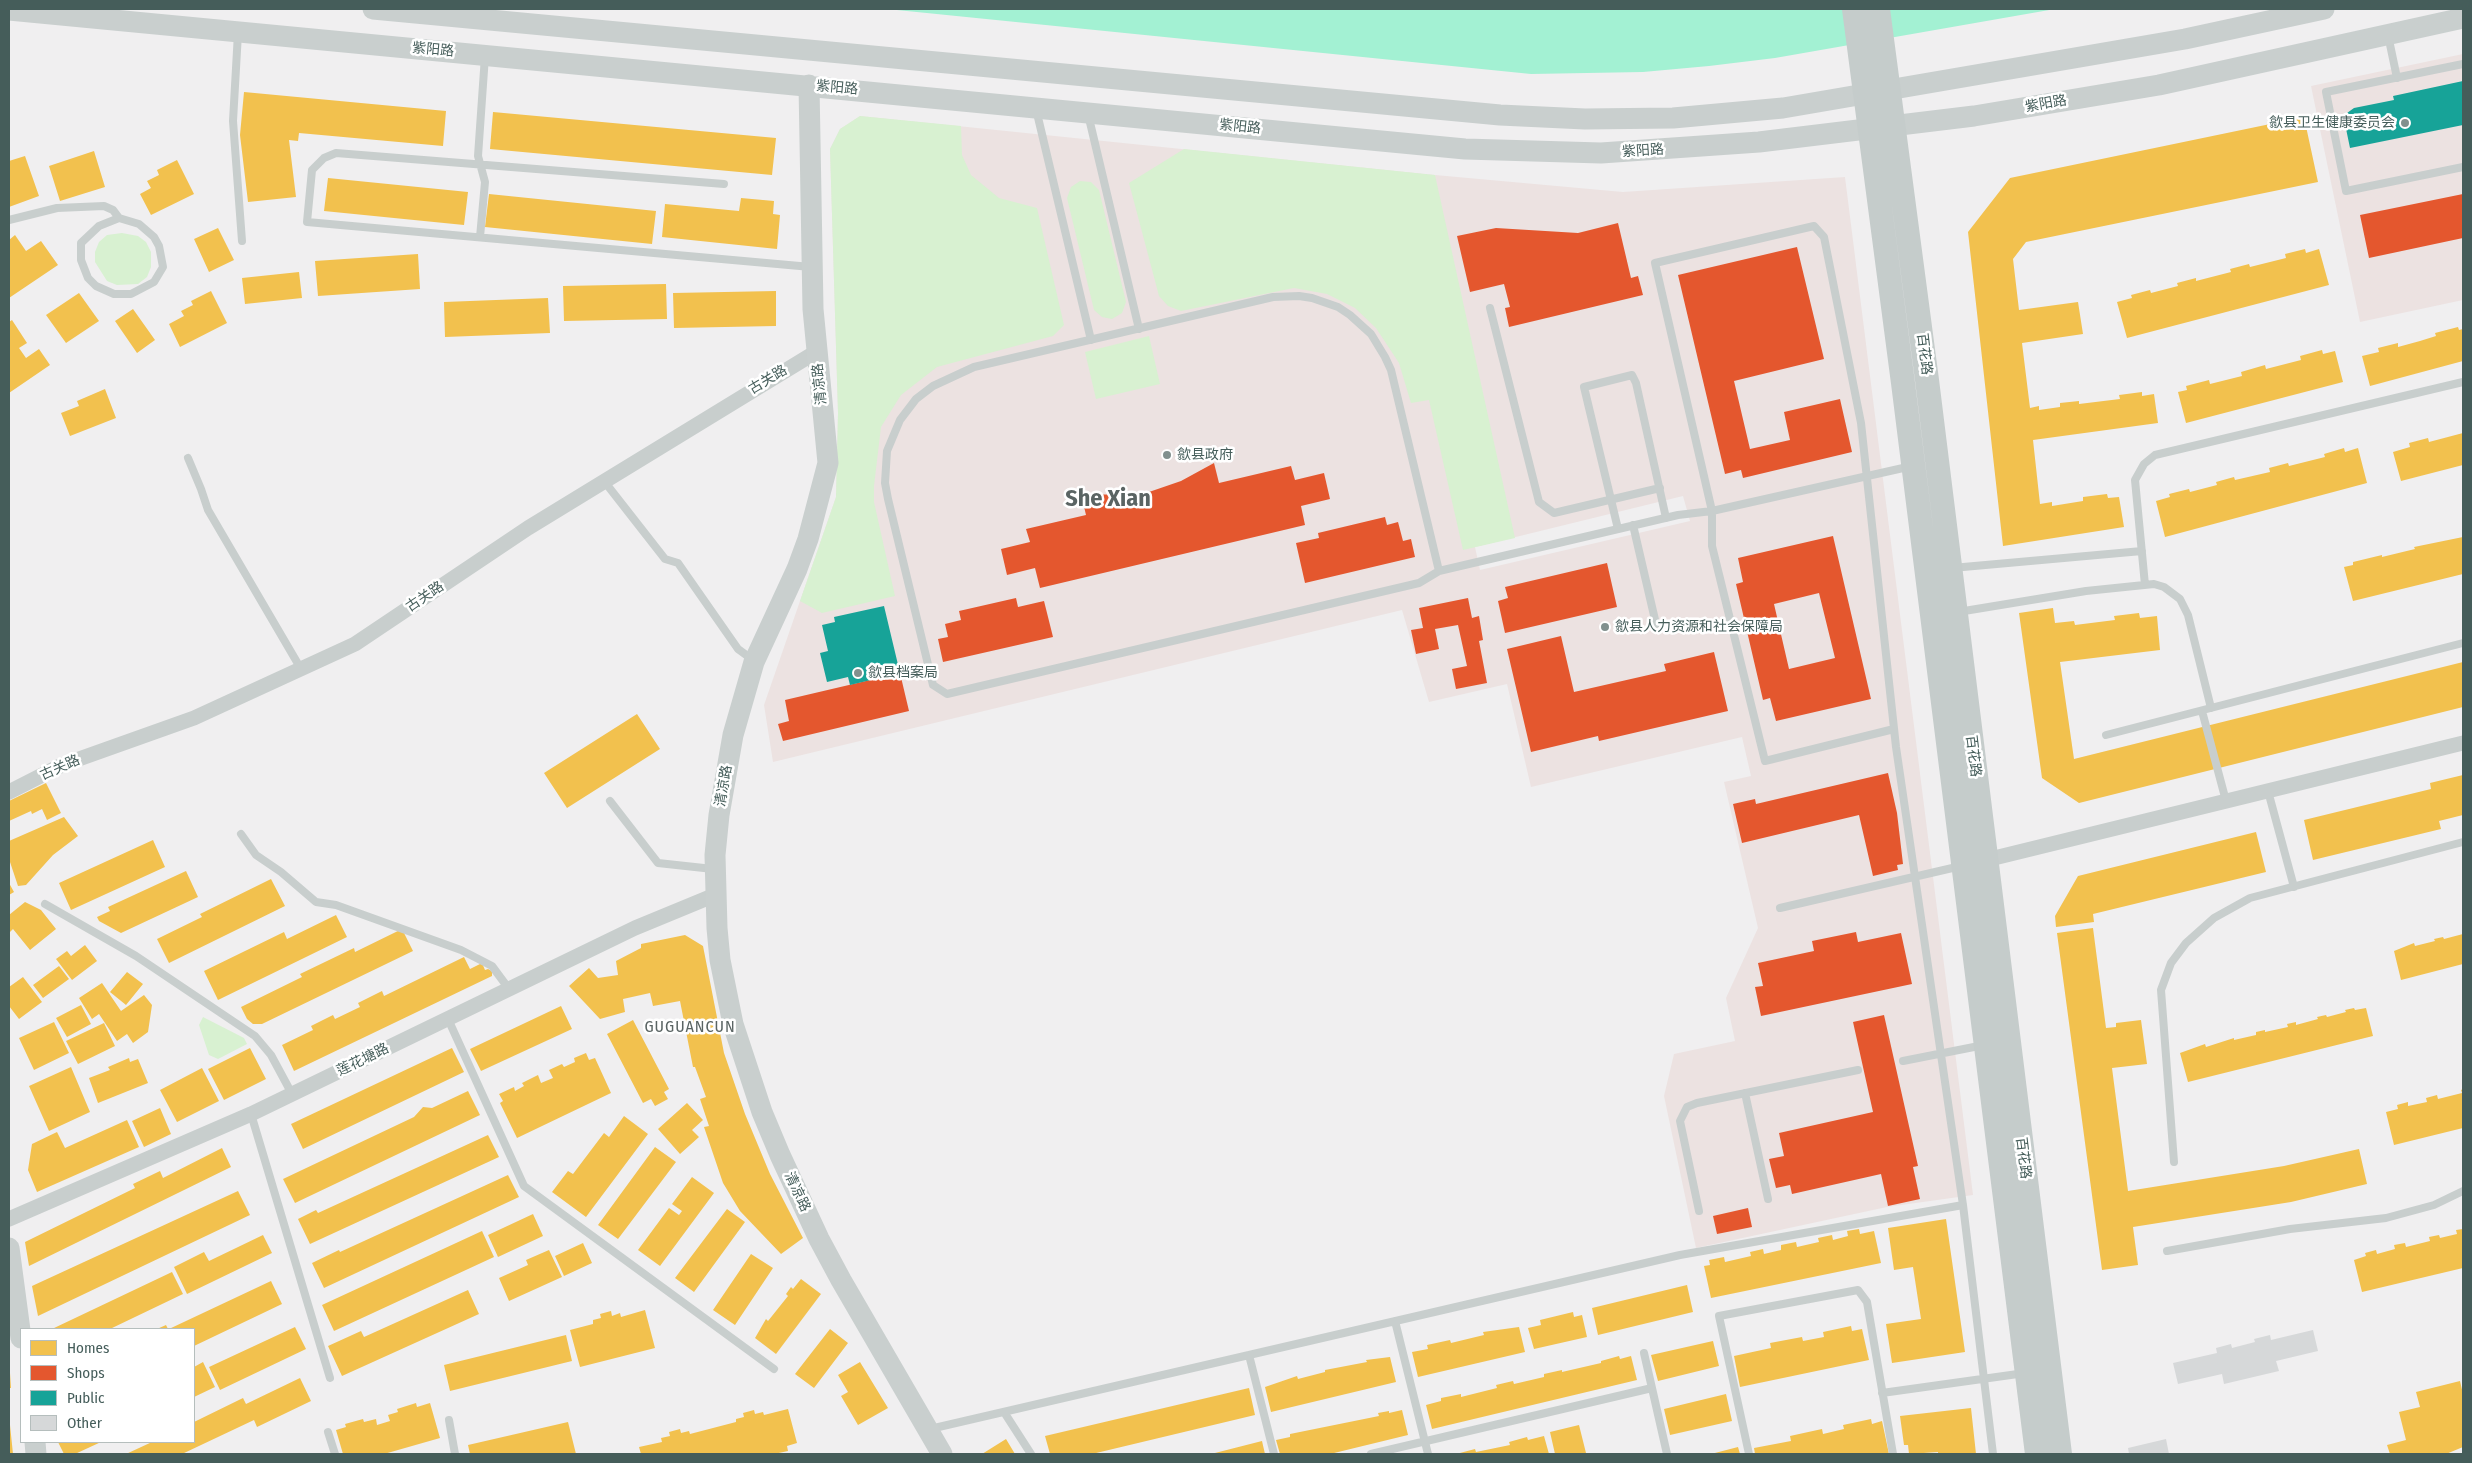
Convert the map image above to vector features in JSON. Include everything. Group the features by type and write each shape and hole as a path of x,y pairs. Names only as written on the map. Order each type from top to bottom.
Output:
{"main road":[{"path":"373,9 1541,118 1673,118 1728,115 1866,95 2185,39 2324,9"},
{"name":"百花路","path":"1854,9 1914,466 2037,1454"},
{"name":"百花路","path":"1878,9 1956,612 2060,1454"},
{"name":"紫阳路","path":"9,10 1465,149 1553,152 1640,152 1870,130 1974,116 2159,84 2463,18"},
{"name":"清凉路","path":"809,85 811,267 816,352 828,463 808,539 797,569 754,662 743,694 725,776 719,816 715,869 717,936 726,992 739,1042 766,1120 819,1239 942,1454"},
{"path":"9,1248 20,1330"}],"street":[{"name":"古关路","path":"9,792 62,765 194,718 355,644 528,528 816,352"},
{"path":"1986,860 2463,743"},
{"name":"莲花塘路","path":"9,1220 251,1114 635,928 715,895"}],"lane":[{"path":"238,31 233,121 242,241"},
{"path":"2388,35 2397,78"},
{"path":"480,237 485,182 478,156 485,55"},
{"path":"2463,64 2326,92 2346,191 2463,167"},
{"path":"1035,107 1091,340"},
{"path":"1088,112 1139,329"},
{"path":"724,184 336,153 324,158 312,170 308,222 811,267"},
{"path":"9,220 42,211 81,206 104,206 113,210 119,218 129,220 147,230 154,237 162,256 163,267 154,282 131,294 114,294 96,286 83,269 81,260 81,243 99,226 119,218"},
{"path":"1894,729 1764,760 1712,546 1712,511 1655,263 1814,226 1824,237 1861,424 1894,729 1963,1205 1993,1454"},
{"path":"1438,571 1391,370 1371,334 1350,315 1325,301 1299,296 1286,296 974,367 944,381 916,399 900,420 887,451 885,483 933,685 947,694 1420,583 1438,571 1633,525 1712,511 1914,466"},
{"path":"1490,308 1538,502 1554,513 1660,488"},
{"path":"1618,529 1584,387 1632,375 1636,383 1666,518"},
{"path":"2145,585 2135,480 2144,464 2155,455 2463,382"},
{"path":"188,458 202,489 208,510 301,669"},
{"path":"604,480 665,559 678,563 738,649 754,662"},
{"path":"1633,525 1656,624"},
{"path":"1950,568 2142,550"},
{"path":"1956,612 2086,591 2154,584 2164,587 2180,599 2185,607 2211,708"},
{"path":"2106,736 2463,643"},
{"path":"2202,711 2226,801"},
{"path":"2268,791 2294,887"},
{"path":"610,801 658,863 715,869"},
{"path":"241,834 256,855 281,872 316,902 336,905 461,950 492,966 509,989"},
{"path":"2174,1162 2161,1001 2163,980 2171,963 2186,943 2214,918 2250,898 2463,842"},
{"path":"1780,908 1963,865"},
{"path":"46,904 136,956 255,1036 271,1055 292,1094"},
{"path":"448,1018 524,1186 774,1369"},
{"path":"1903,1061 1986,1045"},
{"path":"1699,1211 1680,1121 1681,1116 1692,1104 1858,1070"},
{"path":"1745,1093 1768,1199"},
{"path":"251,1114 330,1378"},
{"path":"2167,1251 2290,1229 2386,1218 2434,1205 2463,1191"},
{"path":"928,1430 1680,1255 1963,1205"},
{"path":"1749,1454 1719,1316 1858,1290 1866,1302 1893,1454"},
{"path":"1395,1321 1428,1454"},
{"path":"1644,1353 1667,1454"},
{"path":"1250,1355 1274,1454"},
{"path":"1882,1393 2026,1373"},
{"path":"1371,1454 1652,1388"},
{"path":"1004,1412 1031,1454"},
{"path":"449,1420 455,1454"},
{"path":"328,1432 335,1454"}],"shaded area":[{"path":"887,9 2055,9 1775,58 1643,72 1531,74"},
{"path":"2463,54 2463,300 2360,322 2311,86"},
{"path":"860,116 1435,175 1623,192 1845,177 1973,1195 1887,1207 1696,1248 1664,1096 1674,1054 1735,1041 1726,998 1758,928 1724,782 1751,776 1742,737 1531,787 1507,684 1429,702 1402,610 773,762 764,705 836,497 838,413 830,149 840,129","holes":["1683,496 1690,521 1480,570 1475,547"]},
{"path":"860,116 961,126 962,155 971,175 999,198 1037,208 1064,325 1053,336 937,367 901,395 881,427 874,486 874,502 895,596 822,613 800,601 836,497 838,413 830,149 840,129"},
{"path":"1184,149 1435,175 1515,538 1463,550 1429,400 1411,403 1399,363 1376,328 1355,308 1327,294 1294,288 1181,311 1168,306 1159,296 1129,183"},
{"path":"1080,181 1091,182 1099,190 1126,302 1122,313 1112,319 1102,317 1094,310 1067,198 1071,187"},
{"path":"122,233 138,236 146,242 151,252 151,267 147,277 138,284 117,285 107,281 95,262 95,252 99,242 107,235"},
{"path":"1149,336 1160,384 1096,399 1085,352"},
{"path":"203,1017 244,1038 247,1044 218,1059 209,1055 199,1025"}],"building: Homes":[{"path":"244,92 446,111 443,146 299,133 298,141 289,140 296,197 248,202 240,135"},
{"path":"493,112 776,138 772,175 490,149"},
{"path":"2304,117 2318,182 2026,242 2013,259 2019,310 2078,302 2083,334 2022,343 2030,408 2039,406 2039,410 2060,407 2060,403 2079,401 2079,404 2120,399 2119,395 2142,392 2142,396 2154,394 2158,423 2033,440 2040,504 2052,502 2052,506 2083,501 2083,497 2107,494 2108,498 2119,497 2124,527 2003,546 1968,232 2010,178"},
{"path":"94,151 105,187 60,201 49,166"},
{"path":"25,156 39,196 9,207 9,161"},
{"path":"177,160 194,194 151,215 140,194 151,188 147,181 159,175 157,170"},
{"path":"328,178 468,192 464,225 324,211"},
{"path":"489,194 656,211 652,244 485,227"},
{"path":"741,198 774,201 773,214 780,215 777,249 662,237 665,204 739,211"},
{"path":"218,228 234,260 209,272 194,239"},
{"path":"15,235 26,251 41,241 58,265 9,298 9,240"},
{"path":"2305,249 2306,253 2319,249 2329,285 2127,338 2117,302 2132,298 2131,295 2150,290 2151,293 2178,286 2177,283 2196,278 2196,281 2231,272 2230,269 2249,264 2250,267 2286,258 2285,254"},
{"path":"418,254 420,289 318,296 315,261"},
{"path":"299,272 302,298 245,304 242,278"},
{"path":"666,284 667,319 564,321 563,286"},
{"path":"211,291 227,323 180,347 169,324 184,316 181,311 193,305 191,301"},
{"path":"776,291 776,326 674,328 673,293"},
{"path":"79,293 99,321 66,343 46,315"},
{"path":"548,298 550,333 445,337 444,302"},
{"path":"133,309 155,340 137,353 115,321"},
{"path":"12,320 27,343 19,348 26,358 39,349 50,365 9,393 9,322"},
{"path":"2458,327 2459,330 2463,329 2463,361 2370,386 2362,356 2379,352 2378,348 2398,343 2398,347 2436,336 2435,333"},
{"path":"2322,350 2323,354 2335,351 2343,382 2186,423 2178,392 2187,390 2186,386 2209,380 2210,384 2242,376 2241,372 2265,365 2266,369 2301,360 2300,356"},
{"path":"105,389 116,418 70,436 61,413 79,406 77,401"},
{"path":"2463,433 2463,465 2401,481 2393,452 2410,447 2409,443 2428,438 2429,442"},
{"path":"2344,448 2345,452 2358,448 2367,483 2165,537 2156,501 2170,497 2169,494 2189,489 2190,492 2217,485 2216,482 2234,477 2235,480 2270,472 2269,468 2288,463 2289,466 2325,457 2324,454"},
{"path":"2463,537 2463,574 2353,601 2344,567 2353,565 2353,562 2382,555 2382,557 2415,549 2414,547"},
{"path":"2053,608 2055,623 2074,621 2075,625 2115,620 2114,616 2139,613 2140,618 2157,616 2160,650 2060,662 2074,759 2463,662 2463,707 2079,803 2042,778 2019,613"},
{"path":"637,714 660,749 567,808 544,773"},
{"path":"2463,775 2463,815 2439,821 2441,829 2313,860 2304,820 2431,789 2430,783"},
{"path":"46,783 61,813 47,820 42,809 32,814 31,811 9,821 9,801"},
{"path":"64,817 78,836 53,855 26,885 18,886 9,859 9,841"},
{"path":"2256,832 2266,872 2093,914 2094,922 2056,927 2055,916 2078,876"},
{"path":"153,840 165,867 71,910 59,883"},
{"path":"186,871 198,897 121,933 99,921 97,917 110,911 108,907"},
{"path":"271,879 285,906 169,963 157,939 202,917 200,914"},
{"path":"9,883 14,892 9,895"},
{"path":"25,902 41,910 56,929 30,950 13,929 9,933 9,915"},
{"path":"336,915 347,937 218,1000 204,971 284,932 287,939"},
{"path":"2093,928 2106,1028 2116,1027 2116,1023 2141,1020 2147,1064 2112,1068 2128,1191 2284,1166 2359,1149 2367,1184 2291,1202 2133,1227 2138,1265 2102,1270 2057,933"},
{"path":"402,929 413,951 262,1024 253,1024 247,1019 241,1007 302,977 300,974 354,948 355,952"},
{"path":"2463,934 2463,964 2401,980 2394,951 2414,943 2415,946 2435,941 2434,939 2443,937 2444,939"},
{"path":"685,935 703,946 724,1053 745,1114 770,1174 803,1238 781,1254 740,1211 723,1183 704,1127 709,1126 700,1099 706,1097 695,1067 693,1067 680,1001 653,1006 650,993 623,999 625,1012 600,1019 569,986 589,968 598,978 618,975 616,961 641,948 641,944"},
{"path":"85,945 97,961 72,980 56,959 67,951 71,956"},
{"path":"464,957 470,969 482,963 485,970 492,971 492,976 294,1071 282,1045 313,1030 311,1026 333,1015 335,1019 360,1007 358,1003 382,991 384,996"},
{"path":"59,966 69,979 43,998 33,985"},
{"path":"127,972 143,984 126,1005 110,992"},
{"path":"23,977 42,1002 19,1019 9,1006 9,987"},
{"path":"102,983 121,1011 144,995 152,1005 148,1032 133,1043 127,1034 117,1041 99,1014 92,1019 79,998"},
{"path":"81,1005 91,1024 67,1037 56,1018"},
{"path":"561,1006 572,1029 481,1071 470,1049"},
{"path":"2354,1008 2355,1010 2366,1008 2373,1036 2188,1082 2180,1053 2205,1044 2206,1047 2234,1038 2234,1040 2256,1035 2256,1032 2288,1027 2287,1024 2296,1022 2296,1025 2318,1019 2317,1017 2326,1015 2327,1017"},
{"path":"633,1020 669,1089 664,1092 668,1099 655,1106 651,1099 643,1103 607,1034"},
{"path":"54,1022 69,1053 34,1070 19,1038"},
{"path":"104,1023 115,1046 78,1064 66,1041"},
{"path":"250,1048 266,1079 224,1100 208,1069"},
{"path":"452,1048 464,1072 303,1149 291,1124"},
{"path":"586,1053 589,1060 595,1058 611,1093 517,1138 500,1103 503,1101 499,1094 514,1087 515,1091 524,1086 522,1083 538,1075 541,1083 553,1078 549,1070 562,1064 564,1067 575,1062 574,1058"},
{"path":"129,1058 130,1062 138,1059 148,1083 98,1103 89,1078 110,1070 108,1067"},
{"path":"71,1067 90,1112 49,1131 29,1086"},
{"path":"202,1068 219,1101 177,1122 160,1090"},
{"path":"2463,1089 2463,1128 2394,1145 2386,1112 2398,1109 2397,1105 2408,1102 2408,1106 2427,1102 2426,1098 2437,1095 2438,1099 2462,1093 2461,1090"},
{"path":"468,1091 480,1115 295,1203 283,1179 414,1117 423,1107 432,1108"},
{"path":"687,1103 703,1120 692,1130 699,1137 680,1154 658,1129"},
{"path":"160,1108 171,1134 144,1147 132,1121"},
{"path":"624,1116 648,1134 586,1217 552,1192 568,1171 573,1174 604,1133 609,1137"},
{"path":"127,1120 139,1147 37,1192 28,1170 32,1144 57,1132 65,1148"},
{"path":"488,1135 499,1157 310,1244 298,1219 316,1210 318,1213"},
{"path":"655,1147 676,1162 618,1239 598,1225"},
{"path":"222,1148 231,1167 29,1266 25,1242 135,1188 133,1184 160,1171 163,1178"},
{"path":"508,1175 519,1197 324,1288 312,1263"},
{"path":"692,1177 714,1193 660,1266 638,1250 669,1208 679,1215 682,1211 672,1204"},
{"path":"238,1191 250,1215 38,1316 32,1286"},
{"path":"727,1209 745,1222 694,1292 675,1278"},
{"path":"533,1214 543,1236 498,1257 488,1235"},
{"path":"1946,1219 1965,1352 1892,1363 1886,1324 1921,1319 1913,1267 1894,1270 1888,1228"},
{"path":"1859,1229 1860,1234 1874,1231 1881,1263 1711,1298 1704,1266 1710,1265 1709,1260 1724,1257 1725,1262 1751,1256 1750,1252 1763,1249 1764,1254 1781,1250 1781,1245 1796,1242 1797,1247 1819,1242 1818,1238 1832,1235 1833,1240 1848,1236 1847,1231"},
{"path":"2463,1229 2463,1268 2362,1292 2354,1260 2366,1256 2365,1253 2376,1250 2377,1254 2395,1249 2394,1245 2405,1243 2406,1247 2430,1241 2429,1237 2439,1235 2440,1238 2457,1234 2456,1230"},
{"path":"482,1231 494,1257 334,1331 322,1305"},
{"path":"263,1235 272,1253 187,1294 174,1267 204,1252 209,1261"},
{"path":"583,1243 592,1263 564,1276 555,1256"},
{"path":"549,1250 562,1277 509,1301 499,1278 528,1265 526,1260"},
{"path":"751,1254 773,1268 735,1325 713,1310"},
{"path":"172,1272 183,1294 112,1328 54,1328"},
{"path":"801,1279 821,1294 776,1354 755,1338 766,1319 768,1321 788,1296 786,1294 791,1287 793,1289"},
{"path":"271,1281 282,1304 195,1346 195,1328 171,1328"},
{"path":"1687,1285 1693,1312 1598,1335 1592,1308"},
{"path":"468,1290 479,1314 342,1376 328,1346 361,1331 364,1337"},
{"path":"645,1310 655,1348 580,1367 570,1330 593,1324 593,1320 601,1318 600,1314 611,1311 612,1316 620,1313 621,1317"},
{"path":"1573,1312 1574,1317 1582,1315 1587,1337 1534,1349 1528,1328 1541,1325 1540,1320"},
{"path":"1851,1326 1852,1331 1862,1329 1869,1360 1740,1387 1734,1356 1771,1348 1770,1343 1802,1337 1803,1341 1824,1337 1823,1332"},
{"path":"295,1327 306,1349 220,1390 209,1367"},
{"path":"1519,1327 1525,1352 1418,1377 1412,1352 1428,1349 1427,1345 1450,1340 1451,1343 1484,1335 1483,1332"},
{"path":"830,1329 848,1343 814,1388 795,1374"},
{"path":"566,1335 572,1361 450,1391 444,1365"},
{"path":"1713,1341 1719,1366 1658,1381 1651,1355"},
{"path":"1619,1356 1620,1359 1631,1356 1637,1380 1432,1429 1426,1405 1441,1401 1441,1398 1461,1394 1461,1397 1497,1388 1496,1385 1513,1381 1514,1384 1544,1377 1544,1374 1601,1363 1601,1361"},
{"path":"1390,1357 1396,1382 1271,1412 1265,1387 1297,1376 1298,1379 1325,1372 1325,1370 1367,1362 1366,1360"},
{"path":"203,1362 215,1387 195,1397 195,1366"},
{"path":"860,1362 888,1408 858,1425 841,1396 848,1392 838,1375"},
{"path":"10,1373 11,1388 9,1388"},
{"path":"300,1378 311,1401 257,1427 254,1420 182,1454 126,1454 150,1443 195,1443 195,1422 243,1398 246,1404"},
{"path":"2460,1381 2463,1394 2463,1447 2446,1454 2390,1454 2387,1445 2406,1440 2399,1412 2420,1407 2416,1392"},
{"path":"1249,1388 1255,1415 1092,1454 1050,1454 1045,1436"},
{"path":"1726,1394 1732,1421 1670,1435 1664,1409"},
{"path":"416,1403 417,1407 430,1403 440,1438 384,1454 343,1454 336,1430 346,1427 345,1424 363,1419 364,1422 376,1419 377,1425 390,1421 388,1415 398,1412 397,1409"},
{"path":"1971,1408 1976,1454 1938,1454 1938,1452 1909,1454 1908,1445 1904,1445 1900,1416"},
{"path":"788,1409 797,1443 787,1446 788,1451 774,1454 641,1454 639,1447 662,1442 661,1438 670,1436 669,1432 680,1429 681,1433 689,1431 690,1434 736,1422 736,1419 744,1417 743,1413 754,1410 755,1414 763,1412 764,1415"},
{"path":"1402,1410 1408,1435 1330,1454 1280,1454 1276,1440 1290,1437 1290,1434 1379,1416 1378,1413"},
{"path":"1871,1419 1872,1424 1882,1421 1889,1454 1755,1454 1754,1448 1791,1441 1790,1436 1822,1429 1823,1434 1844,1429 1843,1425"},
{"path":"568,1422 576,1454 470,1454 468,1445"},
{"path":"10,1425 13,1454 9,1454"},
{"path":"1579,1425 1586,1453 1555,1454 1550,1432"},
{"path":"1544,1436 1549,1454 1456,1454 1475,1449 1476,1452 1510,1445 1509,1442 1527,1437 1528,1440"},
{"path":"1006,1439 1015,1454 982,1454"},
{"path":"1262,1441 1265,1454 1211,1454"},
{"path":"58,1443 99,1443 75,1454 64,1454"},
{"path":"1738,1447 1740,1454 1711,1454"}],"building: Shops":[{"path":"2463,194 2463,238 2369,258 2360,215"},
{"path":"1618,223 1631,278 1638,276 1643,295 1509,327 1505,308 1510,307 1504,284 1470,292 1457,236 1496,228 1578,233"},
{"path":"1797,247 1824,359 1734,381 1750,449 1790,440 1784,412 1840,399 1852,452 1743,478 1741,470 1725,474 1678,275"},
{"path":"1214,463 1219,483 1291,466 1295,480 1324,473 1330,499 1301,506 1305,525 1040,588 1035,568 1007,575 1001,549 1030,542 1026,529 1086,515 1081,494 1128,495 1149,492 1181,481"},
{"path":"1385,517 1387,525 1398,522 1403,541 1411,539 1415,557 1305,583 1296,543 1319,538 1318,533"},
{"path":"1833,536 1871,699 1776,721 1770,698 1763,700 1736,584 1743,582 1738,558","holes":["1819,593 1835,658 1789,669 1774,604"]},
{"path":"1607,563 1617,607 1505,633 1498,601 1508,598 1505,587"},
{"path":"1016,598 1018,607 1044,601 1053,637 943,662 938,639 948,637 945,624 961,620 959,611"},
{"path":"1468,598 1472,618 1479,616 1483,640 1479,641 1487,683 1456,689 1452,669 1467,666 1458,625 1435,629 1439,649 1416,654 1411,630 1423,628 1419,608"},
{"path":"1561,636 1574,692 1666,671 1664,664 1714,652 1728,711 1599,741 1598,736 1531,752 1507,649"},
{"path":"900,673 909,711 783,741 778,724 789,721 785,700"},
{"path":"1888,773 1897,813 1903,864 1897,865 1898,870 1873,876 1859,815 1742,843 1733,804 1755,799 1756,804"},
{"path":"1856,932 1858,942 1901,933 1912,984 1761,1016 1755,987 1763,986 1758,963 1814,951 1812,941"},
{"path":"1884,1015 1918,1166 1913,1167 1920,1199 1888,1206 1881,1174 1792,1194 1790,1185 1776,1188 1769,1159 1784,1156 1779,1133 1873,1112 1853,1022"},
{"path":"1748,1208 1752,1227 1717,1234 1713,1216"}],"building: Public":[{"path":"2463,81 2463,125 2350,148 2344,119 2347,113 2354,108 2394,100 2393,96"},
{"path":"884,606 900,673 850,685 848,677 827,682 820,653 828,651 822,625 835,622 834,617"}],"building: Other":[{"path":"2313,1330 2318,1351 2276,1361 2279,1371 2224,1384 2222,1374 2178,1384 2173,1363 2217,1353 2216,1348 2231,1344 2232,1348 2255,1342 2254,1339 2270,1335 2271,1340"},
{"path":"2166,1439 2169,1454 2129,1454 2128,1448"}],"place":[{"name":"歙县卫生健康委员会","path":"2405,123"},
{"name":"歙县政府","path":"1167,455"},
{"name":"歙县人力资源和社会保障局","path":"1605,627"},
{"name":"歙县档案局","path":"858,673"}],"district":[{"name":"She Xian","path":"1108,499"},
{"name":"GUGUANCUN","path":"690,1028"}]}
